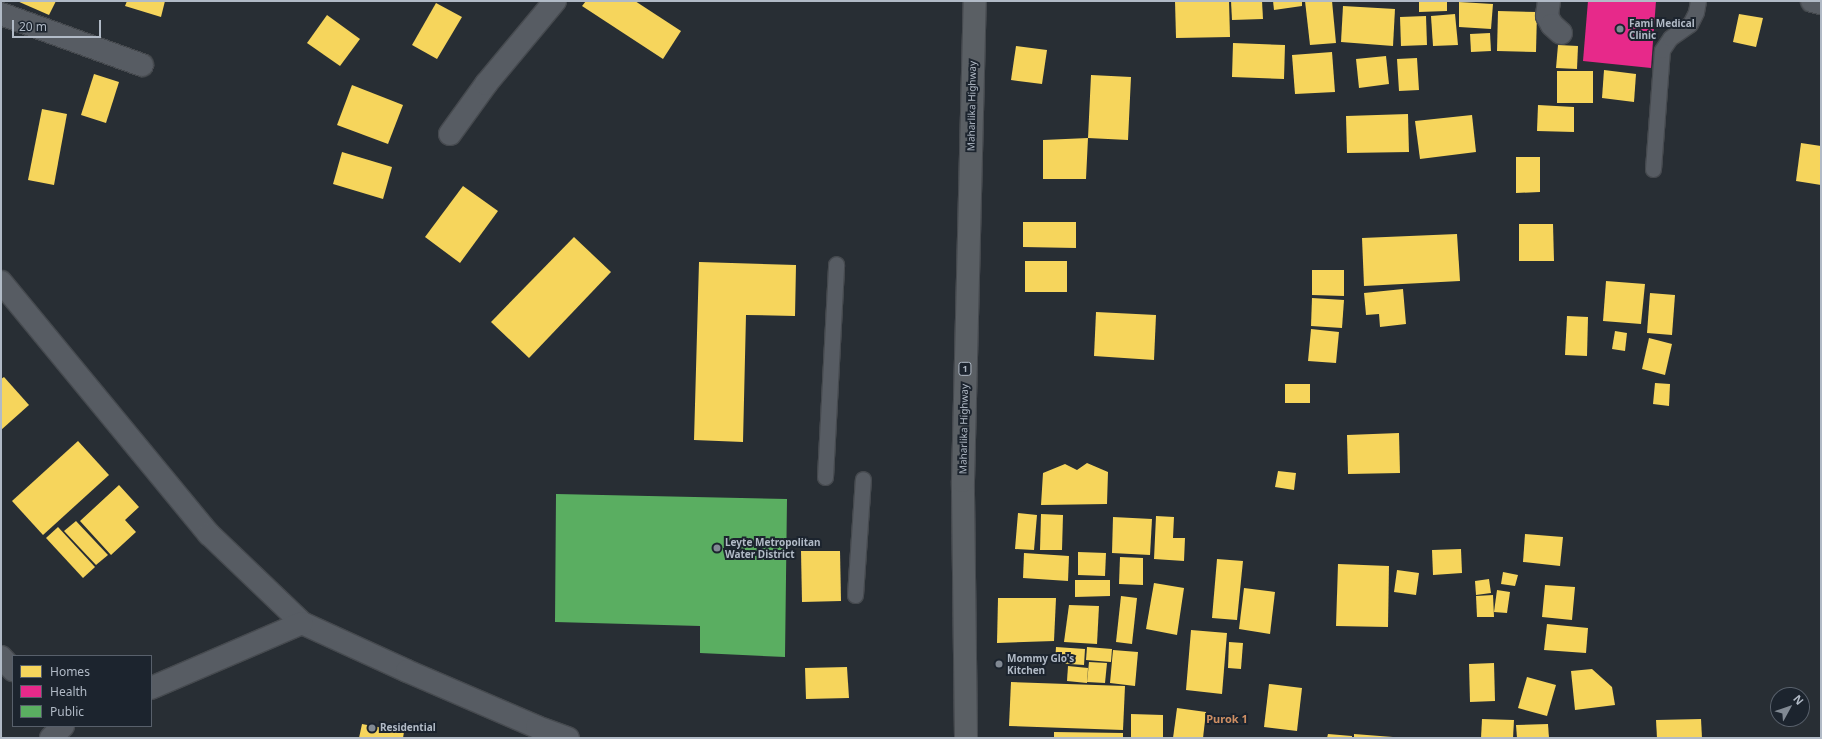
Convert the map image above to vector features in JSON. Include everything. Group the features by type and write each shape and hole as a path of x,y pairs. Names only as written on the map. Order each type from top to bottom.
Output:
{"main road":[{"name":"Maharlika Highway","path":"966,738 962,481 975,1"}],"street":[{"path":"450,134 486,84 555,1"},
{"path":"1549,1 1547,16 1552,25 1561,33"},
{"path":"1812,1 1821,3"},
{"path":"1,14 142,65"},
{"path":"1,282 210,534 302,623 422,678 537,727 568,738"},
{"path":"152,688 302,623"},
{"path":"1,657 12,669"},
{"path":"51,738 62,727"}],"lane":[{"path":"1653,168 1662,50 1670,38 1690,24 1696,12 1698,1"},
{"path":"825,477 836,264"},
{"path":"855,595 863,479"}],"building: Homes":[{"path":"17,1 56,1 49,15"},
{"path":"127,1 165,1 161,17 125,6"},
{"path":"586,1 635,1 681,31 663,59 582,6"},
{"path":"1175,1 1229,1 1230,37 1176,38"},
{"path":"1231,1 1262,1 1263,19 1232,20"},
{"path":"1273,1 1302,1 1302,6 1274,10"},
{"path":"1305,1 1332,1 1336,43 1310,45"},
{"path":"1419,1 1447,1 1447,11 1419,12"},
{"path":"1459,2 1493,4 1491,29 1459,27"},
{"path":"436,3 462,17 437,59 412,45"},
{"path":"1343,6 1395,9 1393,46 1341,42"},
{"path":"1498,11 1537,12 1536,52 1497,51"},
{"path":"1455,14 1458,45 1433,46 1431,16"},
{"path":"1739,14 1763,18 1756,47 1733,42"},
{"path":"327,15 360,39 340,66 307,43"},
{"path":"1426,16 1427,45 1401,46 1400,17"},
{"path":"1490,33 1491,51 1471,52 1470,34"},
{"path":"1233,43 1285,45 1284,79 1232,77"},
{"path":"1558,45 1578,46 1577,69 1556,68"},
{"path":"1016,46 1047,50 1042,84 1011,80"},
{"path":"1332,52 1335,92 1295,94 1292,55"},
{"path":"1386,56 1389,84 1359,88 1356,59"},
{"path":"1417,58 1419,90 1399,91 1397,59"},
{"path":"1604,70 1636,74 1634,102 1602,98"},
{"path":"1557,71 1593,71 1593,103 1557,103"},
{"path":"94,74 119,82 106,123 81,115"},
{"path":"1091,75 1131,77 1128,140 1088,138"},
{"path":"352,85 403,105 388,144 337,125"},
{"path":"1538,105 1574,107 1574,132 1537,131"},
{"path":"42,109 67,114 54,185 28,180"},
{"path":"1408,114 1409,152 1347,153 1346,116"},
{"path":"1472,115 1476,152 1420,159 1415,121"},
{"path":"1088,138 1086,179 1043,179 1043,140"},
{"path":"1801,143 1821,146 1821,185 1796,181"},
{"path":"342,152 392,167 383,199 333,184"},
{"path":"1516,157 1540,157 1540,192 1516,193"},
{"path":"463,186 498,211 460,263 425,237"},
{"path":"1023,222 1076,222 1076,248 1023,247"},
{"path":"1519,224 1553,224 1554,261 1519,261"},
{"path":"1457,234 1460,281 1364,286 1362,238"},
{"path":"574,237 611,272 529,358 491,322"},
{"path":"1025,261 1067,261 1067,292 1025,292"},
{"path":"699,262 796,265 795,316 746,315 743,442 694,440"},
{"path":"1312,270 1344,270 1344,296 1312,295"},
{"path":"1606,281 1645,284 1641,324 1603,321"},
{"path":"1403,289 1406,324 1380,327 1379,314 1366,315 1364,293"},
{"path":"1650,293 1675,295 1672,335 1647,333"},
{"path":"1312,298 1344,300 1342,328 1311,326"},
{"path":"1096,312 1156,315 1154,360 1094,356"},
{"path":"1567,316 1588,317 1587,356 1565,355"},
{"path":"1311,329 1339,332 1336,363 1308,361"},
{"path":"1615,331 1627,333 1625,351 1612,349"},
{"path":"1649,338 1672,344 1665,375 1642,369"},
{"path":"4,377 29,405 1,430 1,379"},
{"path":"1655,383 1670,384 1669,406 1653,404"},
{"path":"1285,384 1310,384 1310,403 1285,403"},
{"path":"1399,433 1400,473 1348,474 1347,435"},
{"path":"78,441 109,475 43,535 12,501"},
{"path":"1087,463 1108,472 1107,504 1041,505 1043,473 1065,464 1077,470"},
{"path":"1278,471 1296,473 1294,490 1275,487"},
{"path":"119,485 139,507 125,520 136,532 111,555 80,521"},
{"path":"1018,513 1037,515 1034,550 1015,549"},
{"path":"1041,514 1063,515 1062,550 1040,550"},
{"path":"1156,516 1174,517 1173,538 1185,538 1184,561 1154,559"},
{"path":"1113,517 1152,519 1150,555 1112,553"},
{"path":"76,521 108,555 96,565 64,531"},
{"path":"58,527 95,567 83,578 46,538"},
{"path":"1525,534 1563,537 1560,566 1523,562"},
{"path":"1461,549 1462,573 1433,575 1432,550"},
{"path":"801,551 840,551 841,601 802,602"},
{"path":"1078,552 1106,553 1105,576 1078,575"},
{"path":"1024,553 1069,556 1068,581 1023,578"},
{"path":"1120,557 1143,558 1143,585 1119,584"},
{"path":"1217,559 1243,561 1237,620 1212,618"},
{"path":"1338,564 1389,566 1388,627 1336,626"},
{"path":"1397,570 1419,573 1416,595 1394,592"},
{"path":"1503,572 1518,575 1515,586 1501,584"},
{"path":"1489,579 1491,593 1476,595 1475,581"},
{"path":"1075,580 1110,580 1110,596 1075,597"},
{"path":"1154,583 1184,588 1177,635 1146,629"},
{"path":"1545,585 1575,587 1572,620 1542,617"},
{"path":"1244,588 1275,592 1270,634 1239,629"},
{"path":"1497,590 1510,592 1507,613 1494,612"},
{"path":"1493,595 1494,617 1477,617 1476,596"},
{"path":"1121,596 1137,598 1132,644 1116,642"},
{"path":"998,598 1056,598 1054,641 997,643"},
{"path":"1069,605 1099,606 1097,644 1064,642"},
{"path":"1547,624 1588,628 1586,653 1544,650"},
{"path":"1191,630 1227,633 1222,694 1186,690"},
{"path":"1229,642 1243,643 1241,669 1228,668"},
{"path":"1056,647 1085,649 1084,665 1055,663"},
{"path":"1087,647 1112,649 1111,662 1086,660"},
{"path":"1113,650 1138,652 1135,686 1110,683"},
{"path":"1089,662 1107,663 1105,683 1087,682"},
{"path":"1494,663 1495,701 1470,702 1469,664"},
{"path":"1068,666 1088,668 1087,683 1067,681"},
{"path":"847,667 849,698 806,699 805,668"},
{"path":"1592,669 1612,687 1615,705 1575,710 1571,671"},
{"path":"1527,677 1556,685 1547,716 1518,708"},
{"path":"1011,682 1125,686 1123,730 1009,726"},
{"path":"1269,684 1302,688 1297,731 1264,727"},
{"path":"1177,708 1206,712 1203,738 1173,738"},
{"path":"1131,714 1163,715 1163,738 1131,738"},
{"path":"1482,719 1514,720 1513,738 1481,738"},
{"path":"1701,719 1702,738 1657,738 1656,720"},
{"name":"Residential","path":"362,724 404,732 403,738 359,738"},
{"path":"1548,724 1549,738 1517,738 1516,725"},
{"path":"1054,732 1123,733 1123,738 1054,738"},
{"path":"1328,734 1352,736 1352,738 1327,738"},
{"path":"1354,734 1393,737 1393,738 1354,738"}],"building: Health":[{"path":"1588,1 1656,1 1651,68 1583,61"}],"building: Public":[{"path":"556,494 787,499 785,657 700,653 700,626 555,622"}],"place":[{"name":"Fami Medical Clinic","path":"1620,29"},
{"name":"Leyte Metropolitan Water District","path":"717,548"},
{"name":"Mommy Glo's Kitchen","path":"999,664"},
{"name":"Residential","path":"372,728"}],"district":[{"name":"Purok 1","path":"1227,719"}]}
